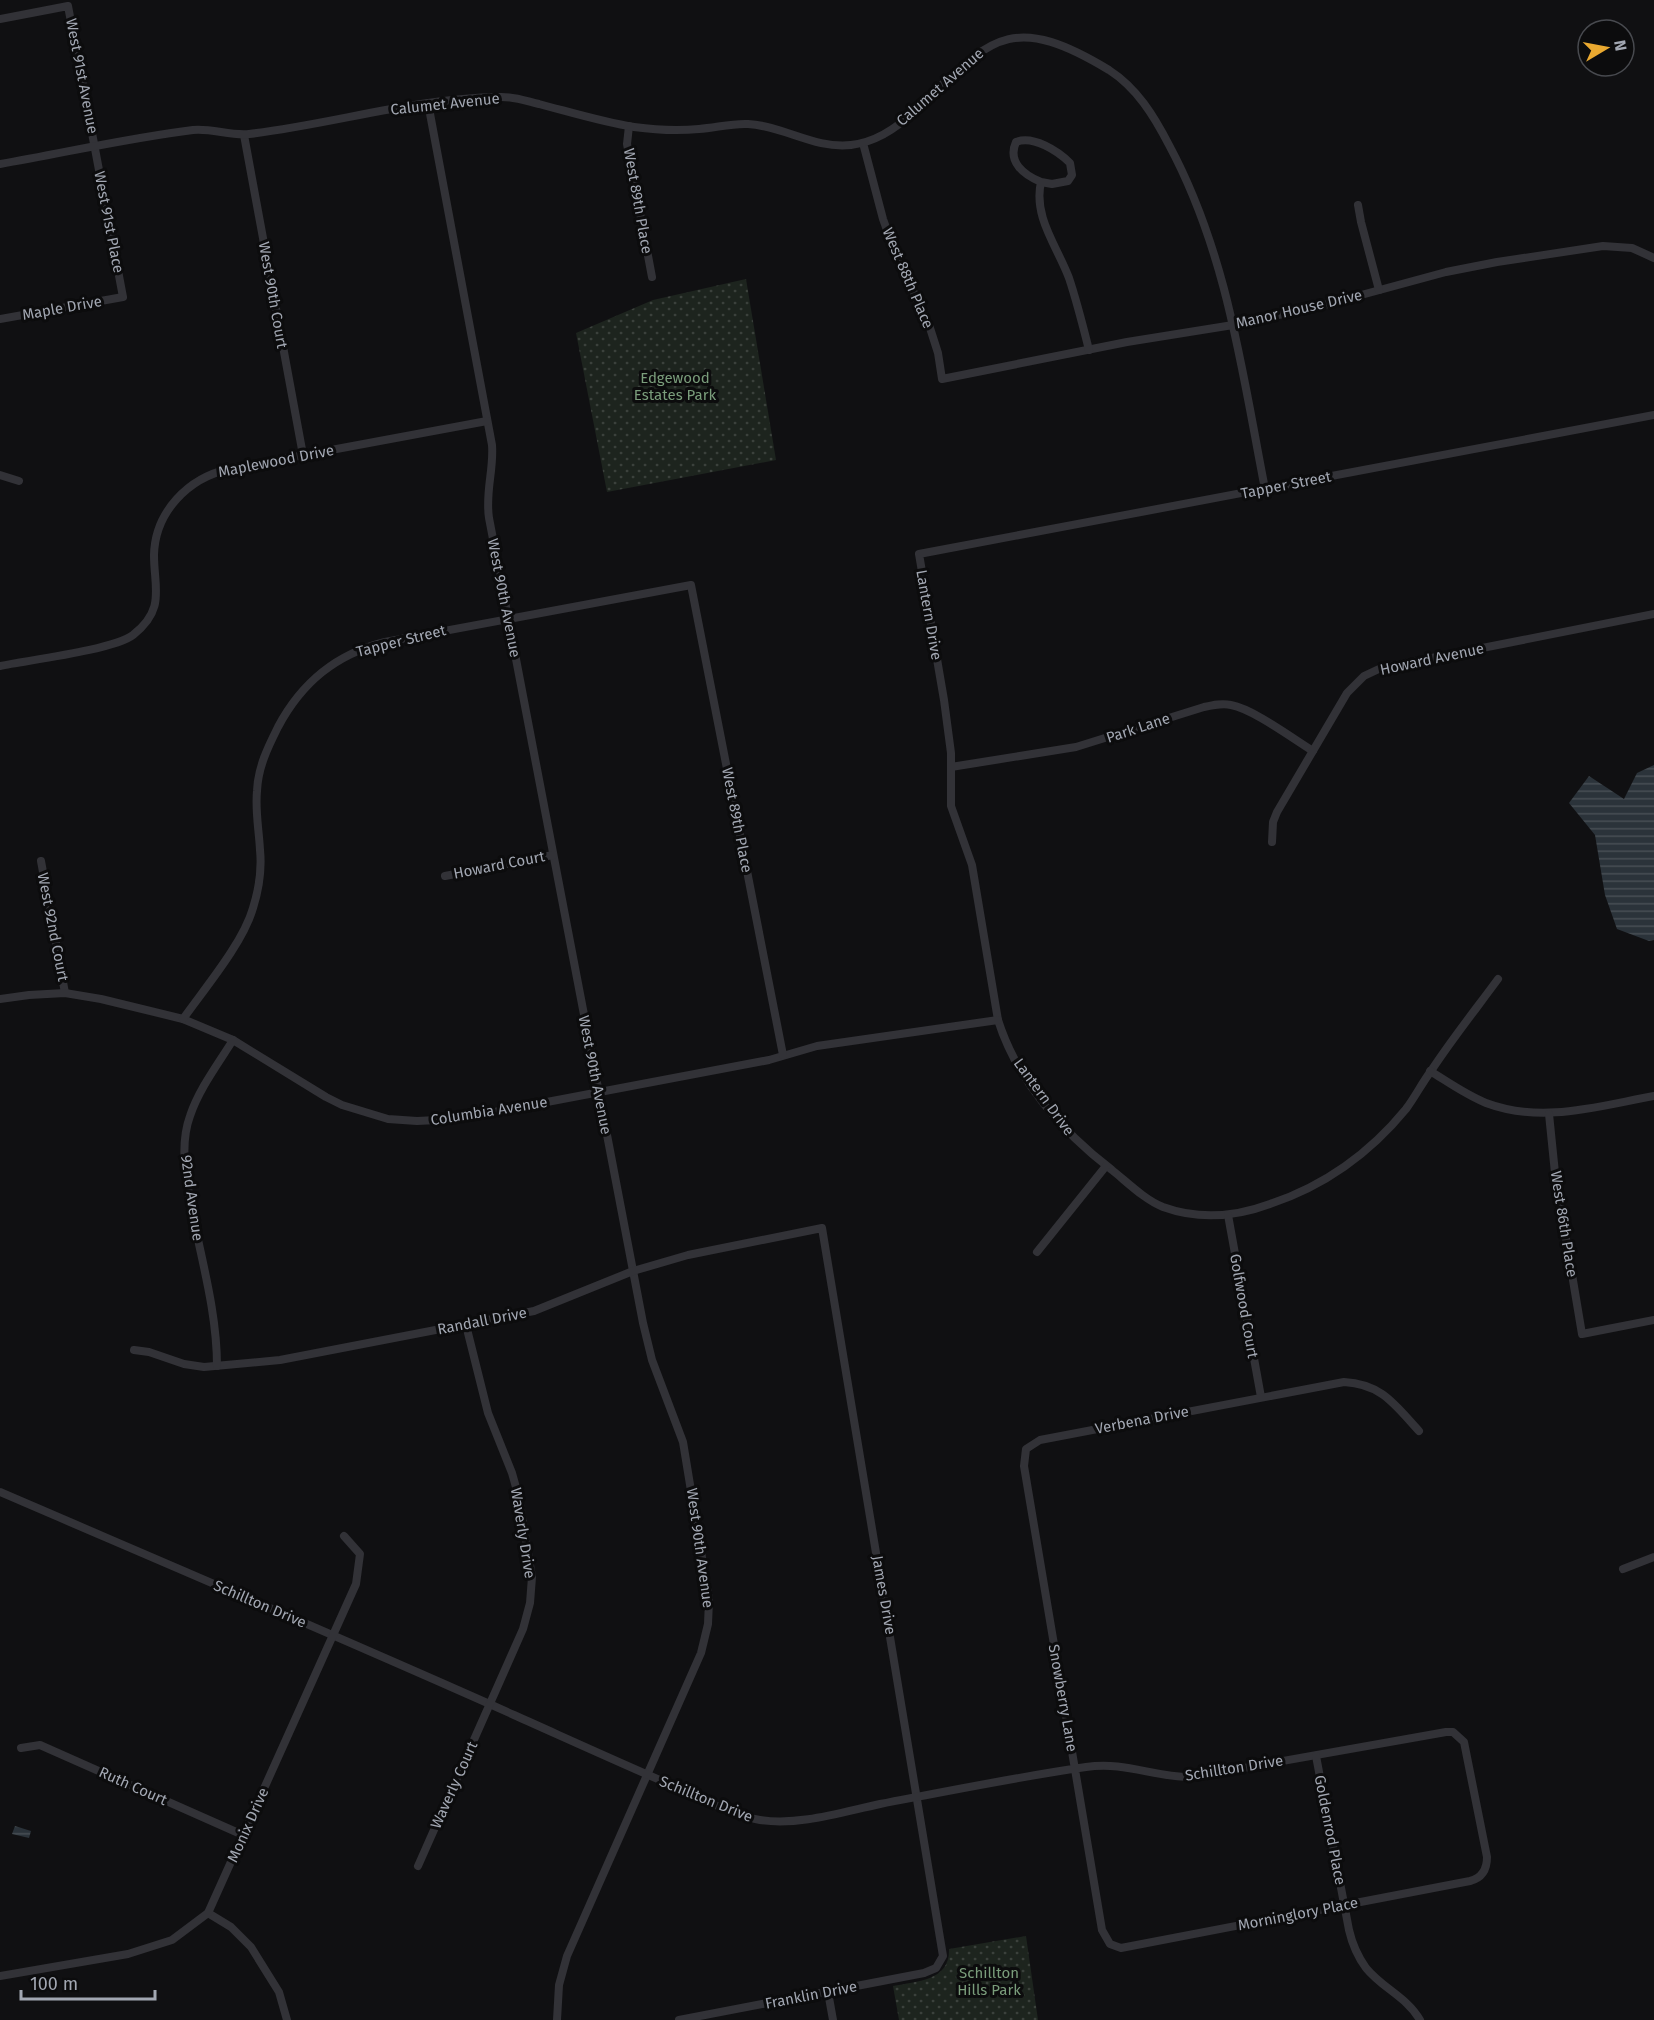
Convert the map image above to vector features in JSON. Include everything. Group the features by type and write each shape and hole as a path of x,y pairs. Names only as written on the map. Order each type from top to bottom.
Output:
{"street":[{"name":"West 91st Avenue","path":"0,19 68,6 95,147"},
{"name":"Calumet Avenue","path":"0,164 198,129 244,135 428,103 503,96 629,126 684,130 748,124 821,144 837,146 863,143 898,125 967,61 987,46 1014,37 1053,41 1126,82 1139,96 1180,165 1212,243 1233,325 1265,489"},
{"name":"West 90th Avenue","path":"428,103 488,421 492,454 487,508 507,618 633,1271 649,1348 683,1443 709,1600 708,1624 701,1653 567,1956 559,1985 557,2020"},
{"name":"West 89th Place","path":"629,126 627,144 652,277"},
{"name":"West 90th Court","path":"244,135 303,455"},
{"path":"1024,139 1032,140 1066,158 1070,163 1072,176 1068,182 1052,184 1041,182 1029,177 1014,159 1013,150 1016,142 1024,139"},
{"name":"West 88th Place","path":"863,143 883,219 930,328 938,353 942,379"},
{"name":"West 91st Place","path":"95,147 123,297"},
{"path":"1041,182 1038,202 1041,217 1068,276 1089,350"},
{"path":"1358,205 1379,290"},
{"name":"Manor House Drive","path":"942,379 1233,325 1476,266 1604,246 1632,248 1654,258"},
{"name":"Maple Drive","path":"0,319 123,297"},
{"name":"Tapper Street","path":"919,554 1654,415"},
{"name":"Maplewood Drive","path":"0,666 114,644 134,634 146,621 154,606 157,590 154,556 161,522 180,495 197,481 213,473 488,421"},
{"path":"0,475 19,481"},
{"name":"Lantern Drive","path":"919,554 951,753 951,806 972,865 998,1020 1014,1058 1043,1102 1069,1134 1156,1204 1200,1216 1228,1215 1253,1210 1288,1198 1312,1188 1335,1174 1376,1142 1407,1107 1430,1071 1498,979"},
{"name":"West 89th Place","path":"691,585 783,1055"},
{"name":"Tapper Street","path":"183,1020 248,923 260,874 256,810 259,775 272,738 292,703 305,687 332,664 361,649 385,642 691,585"},
{"name":"Howard Avenue","path":"1272,842 1273,822 1277,812 1350,689 1375,670 1654,614"},
{"name":"Park Lane","path":"951,767 1076,747 1220,704 1229,704 1245,710 1313,751"},
{"name":"Howard Court","path":"445,876 553,855"},
{"name":"West 92nd Court","path":"41,861 65,993"},
{"name":"Columbia Avenue","path":"0,999 65,993 101,999 183,1020 233,1040 326,1097 375,1116 403,1121 457,1119 769,1060 817,1046 998,1020"},
{"name":"92nd Avenue","path":"218,1366 217,1339 184,1159 189,1117 233,1040"},
{"path":"1430,1071 1486,1103 1512,1110 1549,1114 1654,1096"},
{"name":"West 86th Place","path":"1549,1114 1555,1173 1582,1334 1654,1320"},
{"path":"1037,1252 1106,1166"},
{"name":"Golfwood Court","path":"1228,1215 1261,1397"},
{"name":"Randall Drive","path":"134,1350 148,1352 184,1364 218,1366 280,1360 542,1309 633,1271 697,1252 822,1228"},
{"name":"James Drive","path":"822,1228 918,1797 942,1946 941,1963"},
{"name":"Waverly Drive","path":"466,1325 488,1413 516,1484 531,1569 532,1593 526,1621 491,1705"},
{"name":"Verbena Drive","path":"1026,1449 1040,1440 1336,1382 1369,1386 1388,1398 1419,1431"},
{"name":"Snowberry Lane","path":"1026,1449 1024,1466 1102,1930 1110,1944"},
{"name":"Schillton Drive","path":"0,1492 332,1635 742,1816 771,1821 802,1819 1075,1769 1119,1765 1170,1776 1193,1777 1453,1732 1464,1742 1467,1751 1487,1857 1484,1872"},
{"name":"Monix Drive","path":"0,1976 128,1954 172,1940 208,1913 356,1584 360,1554 344,1536"},
{"path":"1623,1569 1654,1557"},
{"name":"Waverly Court","path":"418,1866 491,1705"},
{"name":"Ruth Court","path":"21,1748 40,1745 243,1835"},
{"name":"Goldenrod Place","path":"1316,1756 1351,1939 1360,1958 1375,1977 1408,2004 1420,2020"},
{"name":"Morninglory Place","path":"1110,1944 1121,1948 1470,1881 1480,1877 1484,1872"},
{"path":"208,1913 231,1927 251,1947 279,1992 287,2020"},
{"name":"Franklin Drive","path":"679,2020 924,1973 941,1963"},
{"path":"828,1992 833,2020"}],"green space":[{"name":"Edgewood Estates Park","path":"746,279 776,460 607,492 576,333 653,300"},
{"name":"Schillton Hills Park","path":"1026,1936 1038,2020 899,2020 893,1986 922,1981 938,1973 948,1960 949,1949"}],"shaded area":[{"path":"1654,765 1654,940 1649,941 1617,929 1605,895 1595,835 1569,803 1589,776 1624,799 1637,773"},
{"path":"15,1826 31,1831 29,1838 12,1834"}]}
